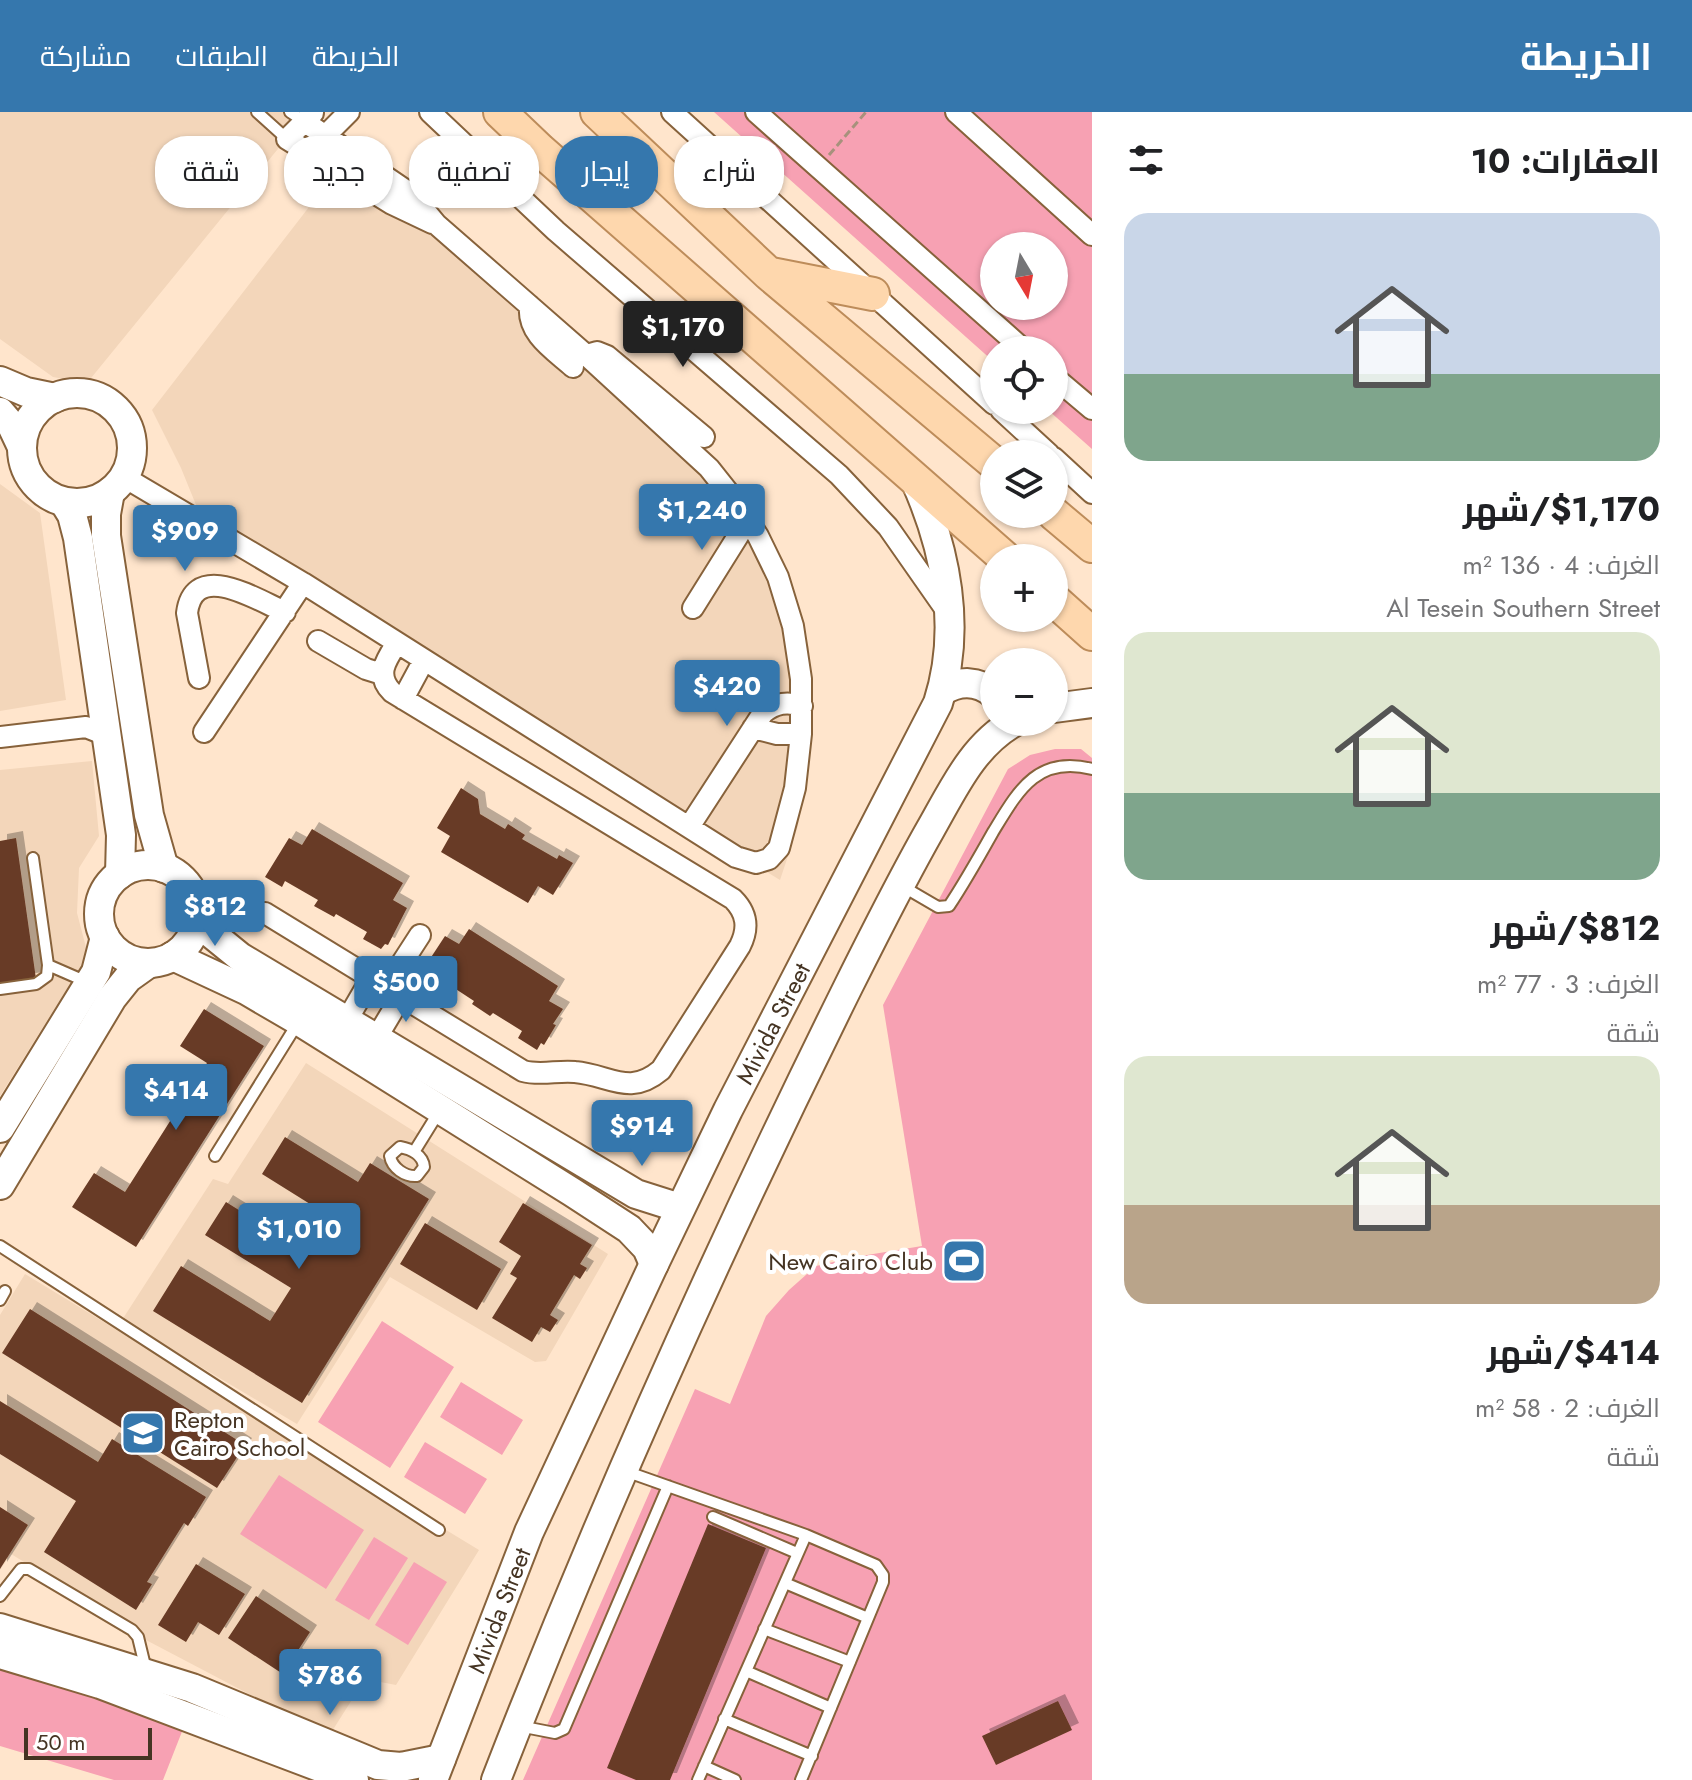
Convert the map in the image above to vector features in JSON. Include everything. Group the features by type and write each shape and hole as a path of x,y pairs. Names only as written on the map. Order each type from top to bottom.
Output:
{"main road":[{"path":"500,112 989,544"},
{"path":"597,112 769,274 980,451"},
{"path":"769,274 873,294"},
{"path":"1068,526 1092,546"},
{"path":"1068,613 1092,634"}],"street":[{"path":"326,135 349,112"},
{"path":"430,112 556,231 839,475 895,536 949,615"},
{"path":"672,112 980,391"},
{"path":"756,112 1008,336"},
{"path":"956,112 1092,235"},
{"path":"117,485 303,583 749,863 763,862 775,854 795,788 802,706 798,652 787,601 767,553 748,520 709,468 579,361 530,306 436,224 401,186 326,135 303,115 289,136"},
{"path":"393,204 436,224"},
{"path":"579,361 597,352 607,356 704,437"},
{"path":"0,381 26,392 55,398"},
{"path":"1068,389 1092,409"},
{"path":"22,447 28,424 35,413 66,394 91,395 102,399 127,424 132,446 129,468 117,485 106,514 106,536 149,815 164,868"},
{"path":"0,412 12,426 22,447 27,471 33,482 52,497 64,502 83,503 117,485"},
{"path":"1016,424 1034,440"},
{"path":"1068,471 1092,493"},
{"name":"Mivida Street","path":"437,1770 529,1532 680,1208 928,726 942,691 948,657 949,615 943,559 915,480"},
{"path":"64,502 77,530 121,835 120,874"},
{"path":"693,608 748,520"},
{"path":"204,732 303,583"},
{"path":"199,678 187,613 188,605 198,591 205,586 222,585 285,612"},
{"path":"318,641 358,665 382,674"},
{"path":"265,913 523,1071 536,1074 576,1072 618,1083 637,1083 654,1076 667,1062 740,946 746,925 743,911 733,899 387,687 383,667 397,643"},
{"path":"403,699 424,660"},
{"path":"942,691 951,686 980,685"},
{"path":"689,827 753,728 770,708 786,703 802,706"},
{"path":"1068,706 1092,703"},
{"path":"108,738 137,726"},
{"path":"0,737 86,727 108,738"},
{"path":"753,728 777,734 801,734"},
{"name":"Mivida Street","path":"496,1780 624,1470 757,1170 899,884 966,767 994,736"},
{"path":"0,1185 112,998 128,978 161,960 184,947 197,922 197,908 186,883 164,868 149,865 134,867 120,874 104,892 99,915 105,937 116,951 131,960 161,960 306,1010 347,1020 377,1037 520,1159 629,1229 647,1248 654,1264"},
{"path":"197,922 306,1010 448,1096 535,1133 636,1194 680,1208"},
{"path":"347,1020 387,986 420,935"},
{"path":"0,1128 89,983 100,962 105,937"},
{"path":"377,1037 387,986"},
{"path":"520,1159 535,1133"},
{"path":"572,1192 587,1165"},
{"path":"0,1628 147,1673 214,1711 354,1780"},
{"path":"0,1654 100,1684 214,1711 378,1765 437,1770"}],"lane":[{"path":"257,112 284,136"},
{"path":"899,884 938,907 949,906 1026,782 1055,767 1081,766 1092,769"},
{"path":"0,989 36,984 47,976 33,858"},
{"path":"48,965 89,983"},
{"path":"215,1156 306,1010"},
{"path":"414,1152 448,1096"},
{"path":"1,1249 439,1530"},
{"path":"624,1470 806,1535 880,1569 883,1582 801,1780"},
{"path":"517,1726 555,1733 564,1729 668,1486"},
{"path":"713,1517 797,1553"},
{"path":"698,1780 806,1535"},
{"path":"0,1596 21,1569 29,1569 135,1633 147,1673"},
{"path":"785,1583 868,1618"},
{"path":"764,1629 850,1662"},
{"path":"746,1671 831,1708"},
{"path":"724,1719 812,1756"},
{"path":"704,1766 735,1780"}],"path":[{"path":"817,169 866,112"}],"shaded area":[{"path":"0,112 308,112 288,136 284,136 284,141 268,161 268,136 155,136 155,208 230,208 87,383 53,377 0,339"},
{"path":"714,112 1092,112 1092,449 1064,424 1068,424 1068,336 980,336 980,350 784,174 784,136 741,136"},
{"path":"393,192 739,499 787,585 809,647 812,738 798,826 780,880 205,527 181,468 152,410 308,208 393,208"},
{"path":"0,484 40,513 66,700 0,711"},
{"name":"New Cairo Club","path":"1055,749 1081,749 1092,758 1092,1780 523,1780 695,1389 730,1404 766,1316 816,1266 922,1246 883,1005 1008,769 1030,755"},
{"path":"92,761 99,836 79,868 77,913 88,955 0,1096 0,770"},
{"path":"306,1063 608,1254 546,1361 535,1362 390,1277 297,1424 122,1320 213,1179 228,1184"},
{"name":"Repton Cairo School","path":"25,1274 479,1550 396,1685 365,1679 329,1736 146,1640 141,1633 11,1554 0,1570 0,1315"},
{"path":"382,1321 454,1367 390,1468 318,1422"},
{"path":"461,1382 523,1420 502,1455 440,1417"},
{"path":"425,1442 487,1479 465,1514 404,1477"},
{"path":"279,1475 364,1530 326,1589 240,1534"},
{"path":"374,1537 408,1558 369,1620 335,1600"},
{"path":"414,1562 447,1582 408,1645 375,1625"},
{"path":"0,1662 183,1729 163,1780 114,1780 0,1746"}],"building":[{"path":"461,788 478,799 480,814 505,829 508,824 525,835 522,839 557,859 559,855 573,863 553,895 538,886 528,903 441,852 450,836 437,828"},
{"path":"312,829 403,883 393,900 407,908 388,945 381,949 363,939 367,932 336,914 334,917 314,906 318,900 285,881 282,887 265,877 289,838 302,845"},
{"path":"16,838 36,979 0,984 0,841"},
{"path":"469,929 558,986 549,1001 563,1009 544,1045 541,1043 537,1050 518,1038 522,1031 493,1013 490,1016 442,980 438,987 422,976 445,936 459,944"},
{"path":"204,1009 264,1046 136,1247 72,1207 94,1173 125,1192 207,1063 180,1046"},
{"path":"285,1137 358,1182 370,1163 429,1199 302,1403 153,1311 181,1266 270,1321 291,1288 205,1235 226,1202 311,1255 334,1219 262,1174"},
{"path":"523,1203 592,1245 580,1264 587,1268 580,1279 574,1275 550,1315 558,1320 550,1332 541,1327 532,1342 492,1318 517,1278 510,1274 521,1256 499,1242"},
{"path":"425,1223 501,1269 477,1310 400,1264"},
{"path":"30,1309 245,1445 217,1488 2,1353"},
{"path":"0,1401 98,1462 112,1439 206,1497 188,1526 184,1523 147,1582 152,1584 136,1610 44,1552 76,1501 0,1454"},
{"path":"0,1507 28,1525 0,1569"},
{"path":"708,1524 766,1548 670,1780 636,1780 607,1768"},
{"path":"196,1564 245,1594 219,1635 198,1622 186,1642 158,1625"},
{"path":"256,1596 310,1632 295,1655 304,1661 292,1680 228,1638"},
{"path":"1058,1701 1072,1730 996,1765 982,1736"}],"place":[{"name":"New Cairo Club","path":"964,1261"},
{"name":"Repton Cairo School","path":"143,1433"}]}
